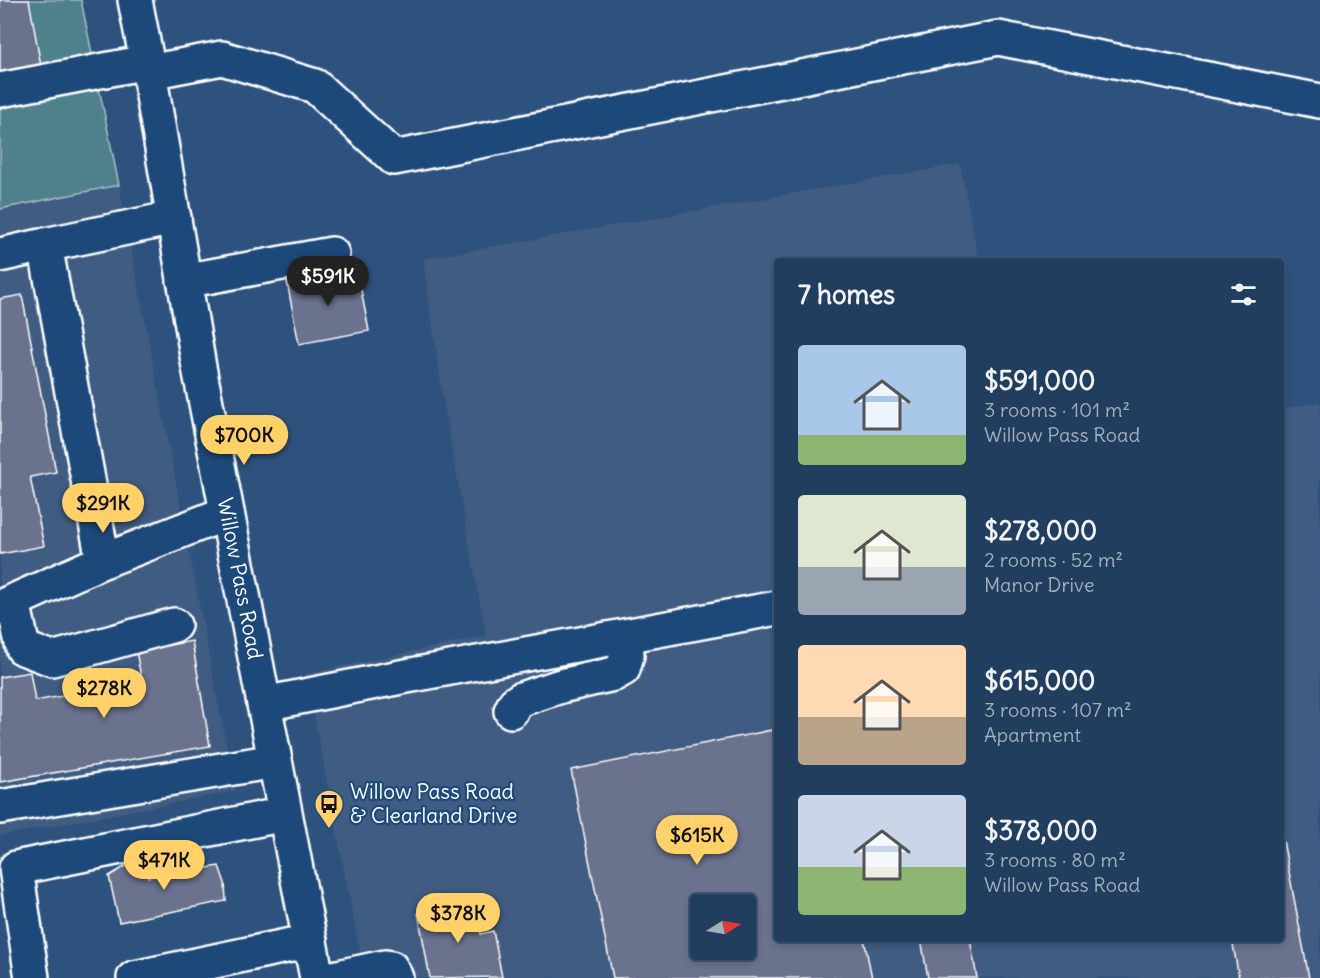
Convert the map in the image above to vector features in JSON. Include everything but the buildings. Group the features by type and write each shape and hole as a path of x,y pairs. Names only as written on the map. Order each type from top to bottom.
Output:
{"main road":[{"name":"Willow Pass Road","path":"135,0 227,513 319,978"},
{"path":"0,90 222,58 315,86 394,158 998,38 1320,101"},
{"path":"0,255 174,218"},
{"path":"45,245 103,561"},
{"path":"184,281 332,254"},
{"path":"174,625 52,659 23,648 6,604 103,561 227,513"},
{"path":"264,704 774,609"},
{"path":"511,711 521,699 561,686 614,674 622,669 627,655 626,636"},
{"path":"0,807 275,761"},
{"path":"32,978 8,859 285,814"},
{"path":"134,978 310,941"},
{"path":"319,978 385,967 391,968 396,978"}],"shaded area":[{"path":"960,164 978,258 774,258 774,942 1284,942 1284,408 1320,402 1320,978 365,978 306,674 486,636 445,412 423,259"},
{"path":"119,185 235,791 0,836 0,209"}],"green space":[{"path":"0,0 81,0 119,185 0,209"}],"place":[{"name":"Willow Pass Road & Clearland Drive","path":"329,830"}]}
